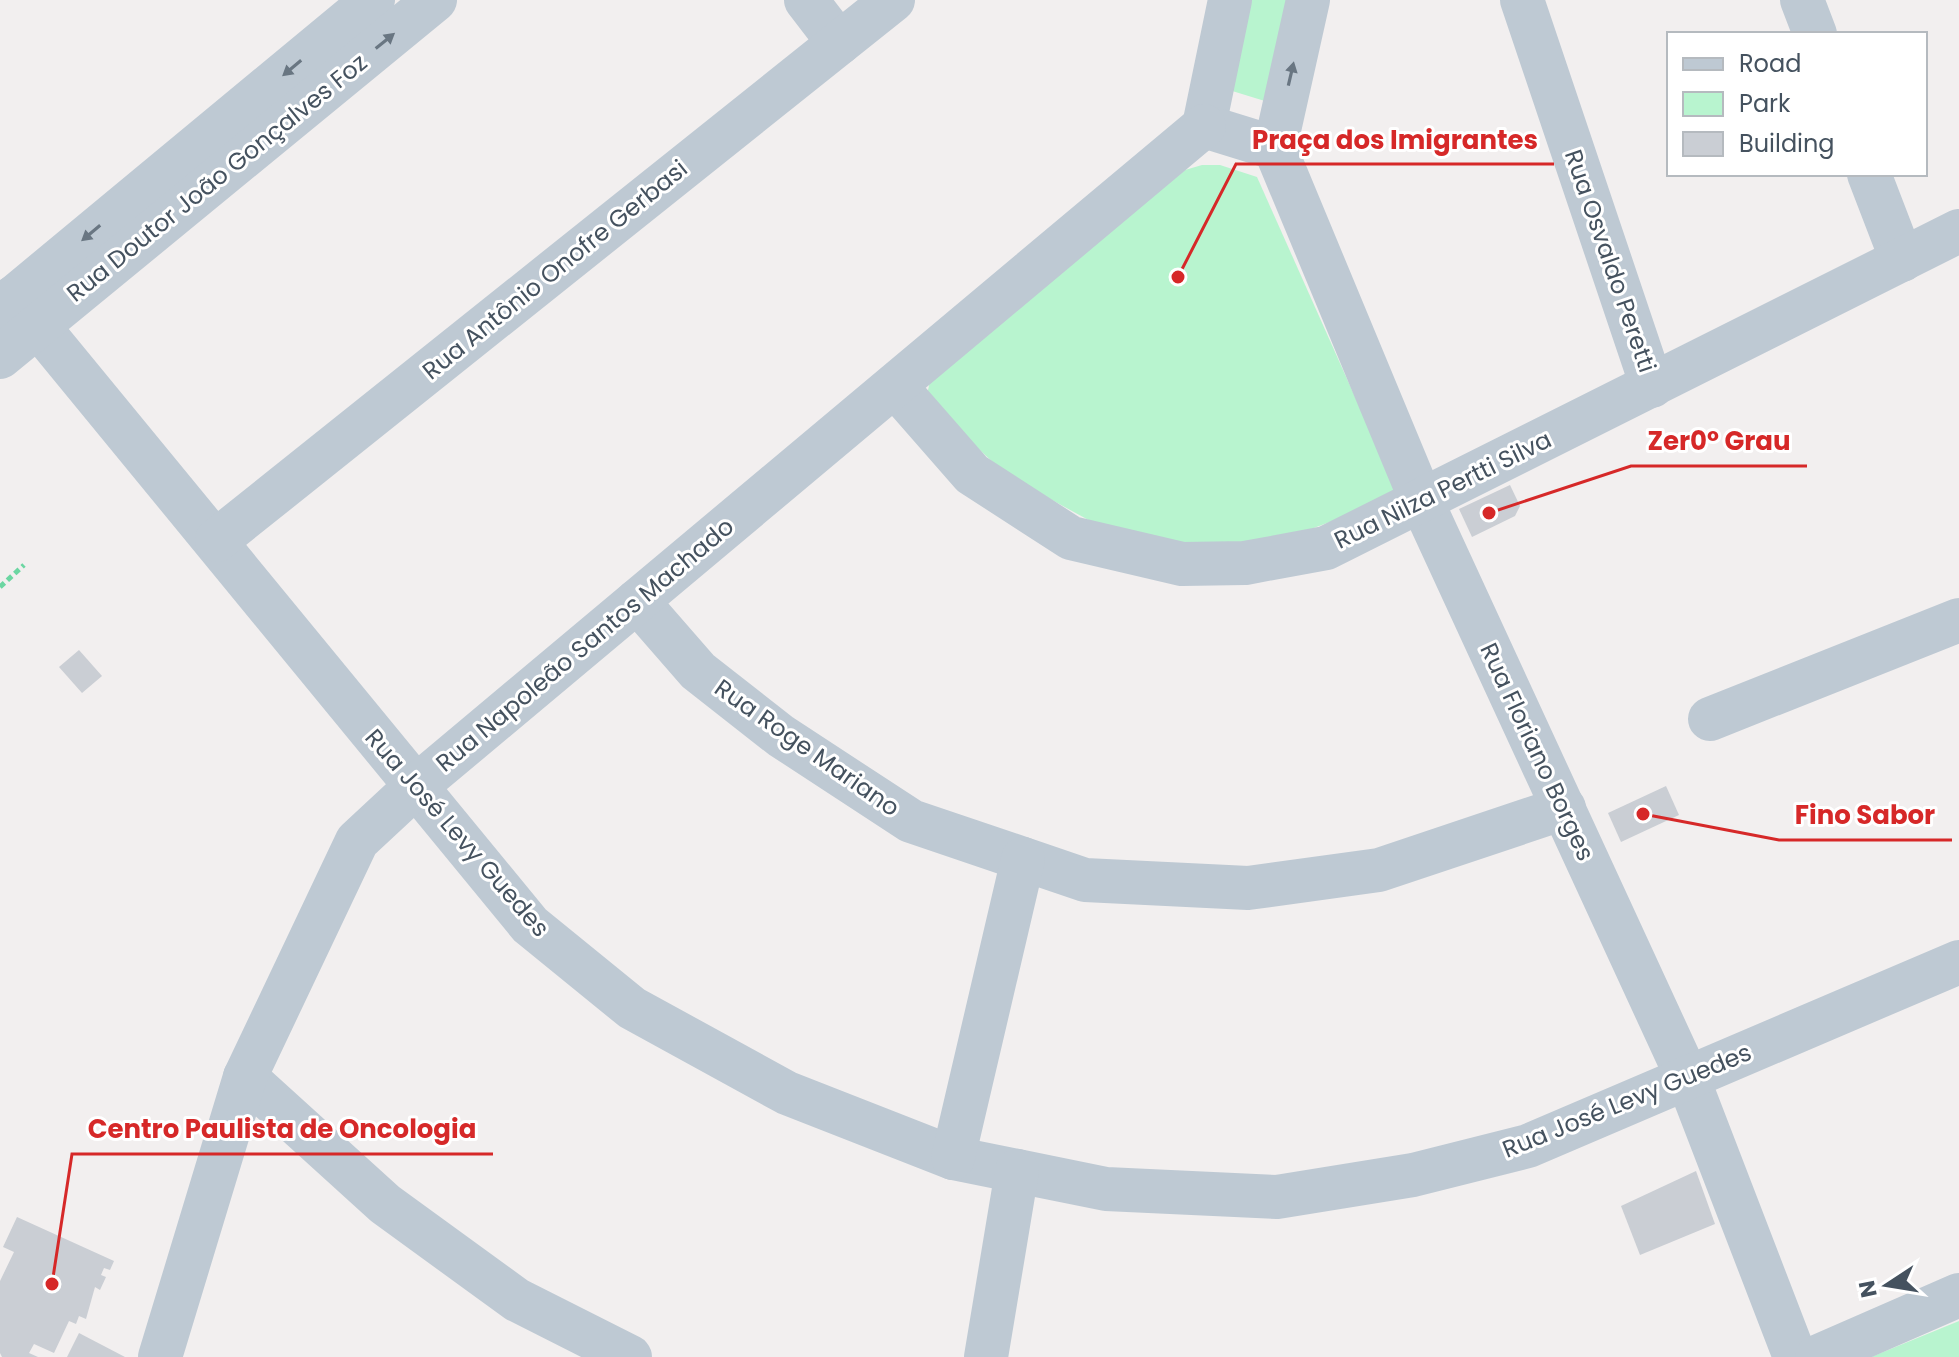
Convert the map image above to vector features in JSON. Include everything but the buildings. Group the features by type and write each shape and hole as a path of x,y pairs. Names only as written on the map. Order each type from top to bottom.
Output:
{"street":[{"name":"Rua Doutor João Gonçalves Foz","path":"0,357 17,311 373,0"},
{"name":"Rua Doutor João Gonçalves Foz","path":"17,311 435,0"},
{"path":"806,0 839,43"},
{"name":"Rua Antônio Onofre Gerbasi","path":"217,540 893,0"},
{"path":"1230,0 1204,126 1275,148 1308,0"},
{"name":"Rua Osvaldo Peretti","path":"1522,0 1652,386"},
{"path":"1802,0 1814,32"},
{"name":"Rua Napoleão Santos Machado","path":"160,1357 245,1077 357,841 414,788 1204,126"},
{"name":"Rua Floriano Borges","path":"1275,148 1422,502 1688,1079 1795,1357"},
{"path":"1870,176 1902,260"},
{"name":"Rua Nilza Pertti Silva","path":"895,386 972,474 1071,538 1182,564 1245,563 1326,548 1959,231"},
{"name":"Rua José Levy Guedes","path":"17,311 217,540 414,788 530,925 632,1008 787,1093 953,1158 1106,1189 1277,1197 1413,1175 1528,1146 1959,962"},
{"name":"Rua Roge Mariano","path":"637,601 698,671 781,736 911,821 1085,880 1248,888 1379,870 1564,808"},
{"path":"1710,719 1959,620"},
{"path":"953,1158 1023,859"},
{"path":"245,1077 397,1213 517,1300 630,1357"},
{"path":"986,1357 1017,1171"},
{"path":"1817,1357 1959,1295"}],"path":[{"path":"0,587 24,565"}],"green space":[{"path":"1249,0 1291,0 1268,102 1229,90"},
{"path":"1202,165 1220,165 1257,177 1397,491 1370,507 1311,529 1158,558 1008,476 936,410 927,395 931,376 1185,170"},
{"path":"1959,1321 1959,1357 1871,1357"}],"place":[{"name":"Praça dos Imigrantes","path":"1178,277"},
{"name":"Zer0º Grau","path":"1489,513"},
{"name":"Fino Sabor","path":"1643,814"},
{"name":"Centro Paulista de Oncologia","path":"52,1284"}]}
